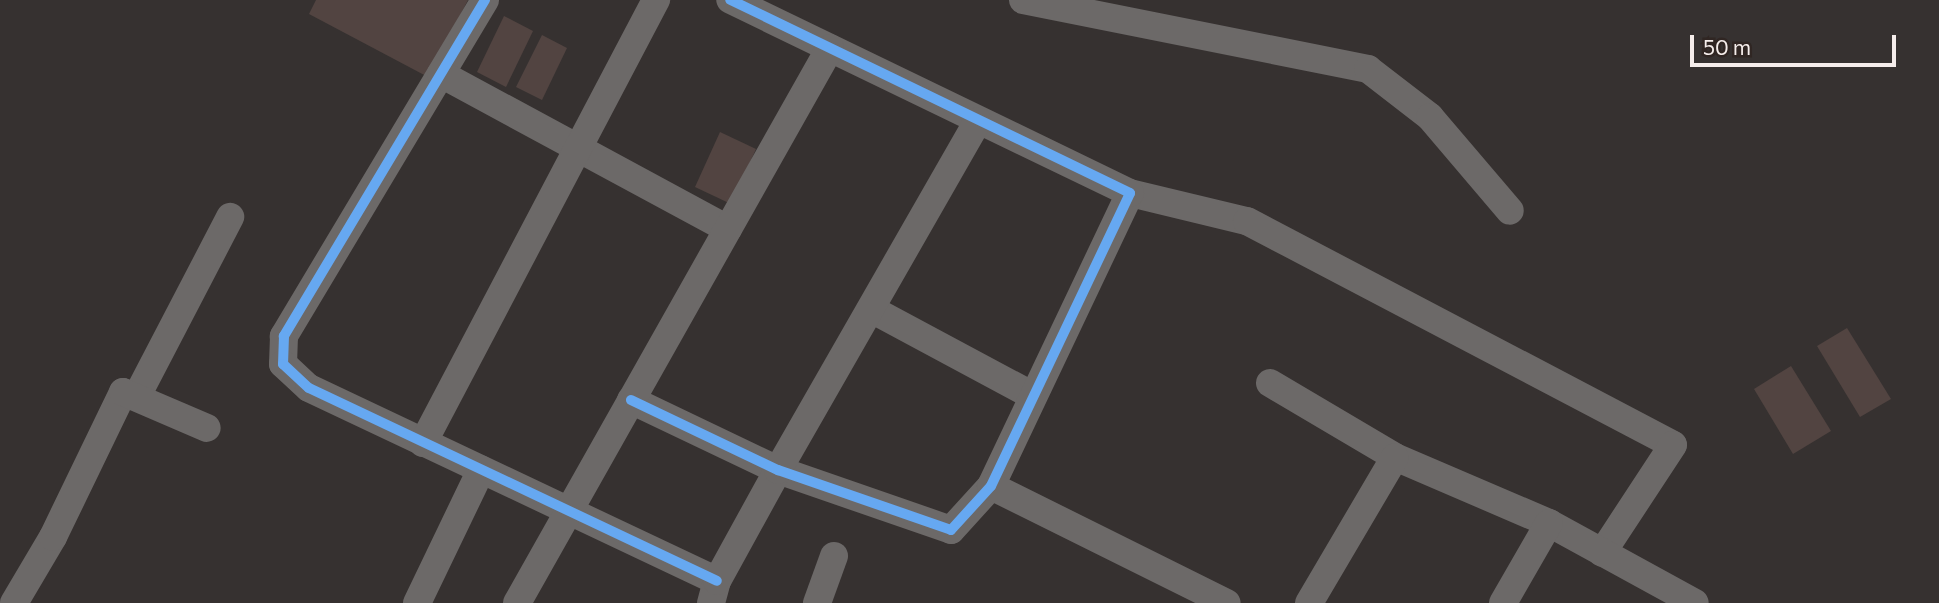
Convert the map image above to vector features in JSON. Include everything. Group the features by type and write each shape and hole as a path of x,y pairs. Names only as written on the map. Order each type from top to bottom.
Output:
{"street":[{"path":"485,0 284,336 284,364 309,388 568,511 714,592 778,470 978,121"},
{"path":"423,443 656,0"},
{"path":"730,0 1129,193 1247,221 1673,445 1602,553"},
{"path":"1023,0 1368,69 1430,117 1510,211"},
{"path":"517,603 830,48"},
{"path":"441,74 728,229"},
{"path":"631,400 778,470 951,530 991,486 1129,193"},
{"path":"137,396 230,217"},
{"path":"871,309 1034,396"},
{"path":"1270,383 1395,457 1549,523 1695,603"},
{"path":"14,603 53,537 123,393 137,396 207,428"},
{"path":"1309,603 1395,457"},
{"path":"417,603 481,470"},
{"path":"991,486 1227,603"},
{"path":"1503,603 1549,523"},
{"path":"817,603 834,556"}],"building":[{"path":"316,0 468,0 428,77 309,14"},
{"path":"504,16 533,31 506,87 477,72"},
{"path":"542,35 567,48 542,100 516,87"},
{"path":"720,132 756,149 731,204 695,187"},
{"path":"1847,328 1891,399 1860,417 1817,346"},
{"path":"1791,366 1831,431 1793,454 1754,389"}],"cycle path":[{"path":"485,0 284,336 283,364 309,388 717,581"},
{"path":"631,400 778,470 951,530 991,486 1130,193 730,0"}]}
